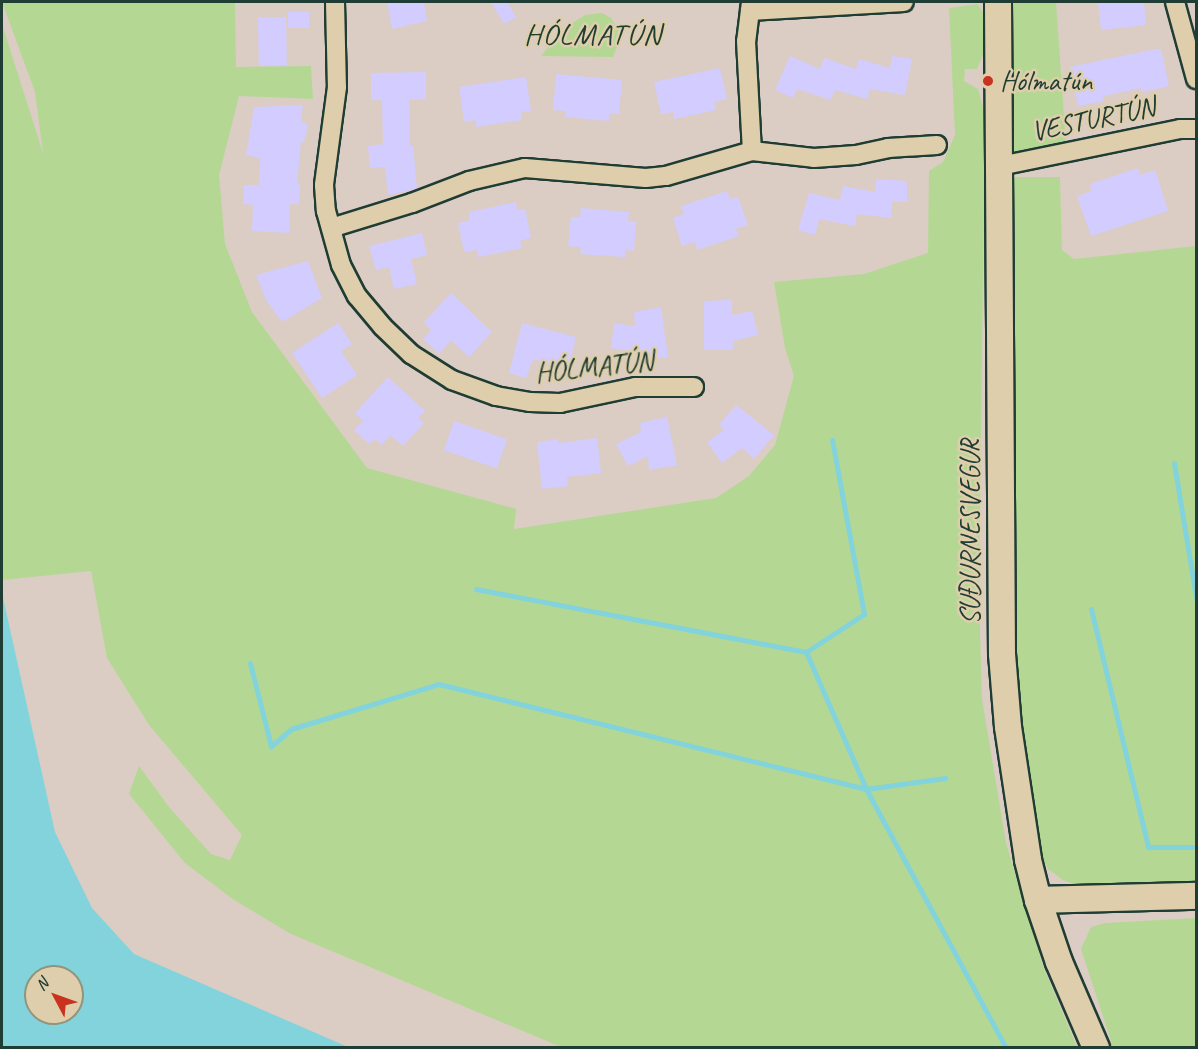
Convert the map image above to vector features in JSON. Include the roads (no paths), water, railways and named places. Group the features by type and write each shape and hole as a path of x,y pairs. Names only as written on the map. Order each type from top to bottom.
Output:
{"street":[{"name":"HÓLMATÚN","path":"334,2 337,87 324,185 331,228 341,265 357,296 383,327 411,354 471,389 530,402 561,403 635,387 694,387"},
{"path":"752,151 746,41 750,6 904,2"},
{"name":"SUÐURNESVEGUR","path":"998,2 1002,654 1019,804 1028,860 1038,900 1059,962 1096,1047"},
{"path":"1175,2 1197,79"},
{"name":"VESTURTÚN","path":"1000,166 1180,129 1197,129"},
{"path":"331,228 412,203 469,181 525,168 656,177 752,151 814,158 856,155 888,148 937,145"},
{"path":"1038,900 1197,896"}],"water":[{"path":"2,593 55,832 92,908 134,954 348,1047 2,1047"}],"waterway":[{"path":"806,652 864,614 832,440"},
{"path":"1174,463 1196,598"},
{"path":"476,589 806,652 866,789 1006,1048"},
{"path":"1091,609 1148,847 1196,847"},
{"path":"250,663 271,746 291,729 439,684 866,789 945,778"}],"place":[{"name":"Hólmatún","path":"988,81"}],"district":[{"name":"HÓLMATÚN","path":"593,34"}]}
